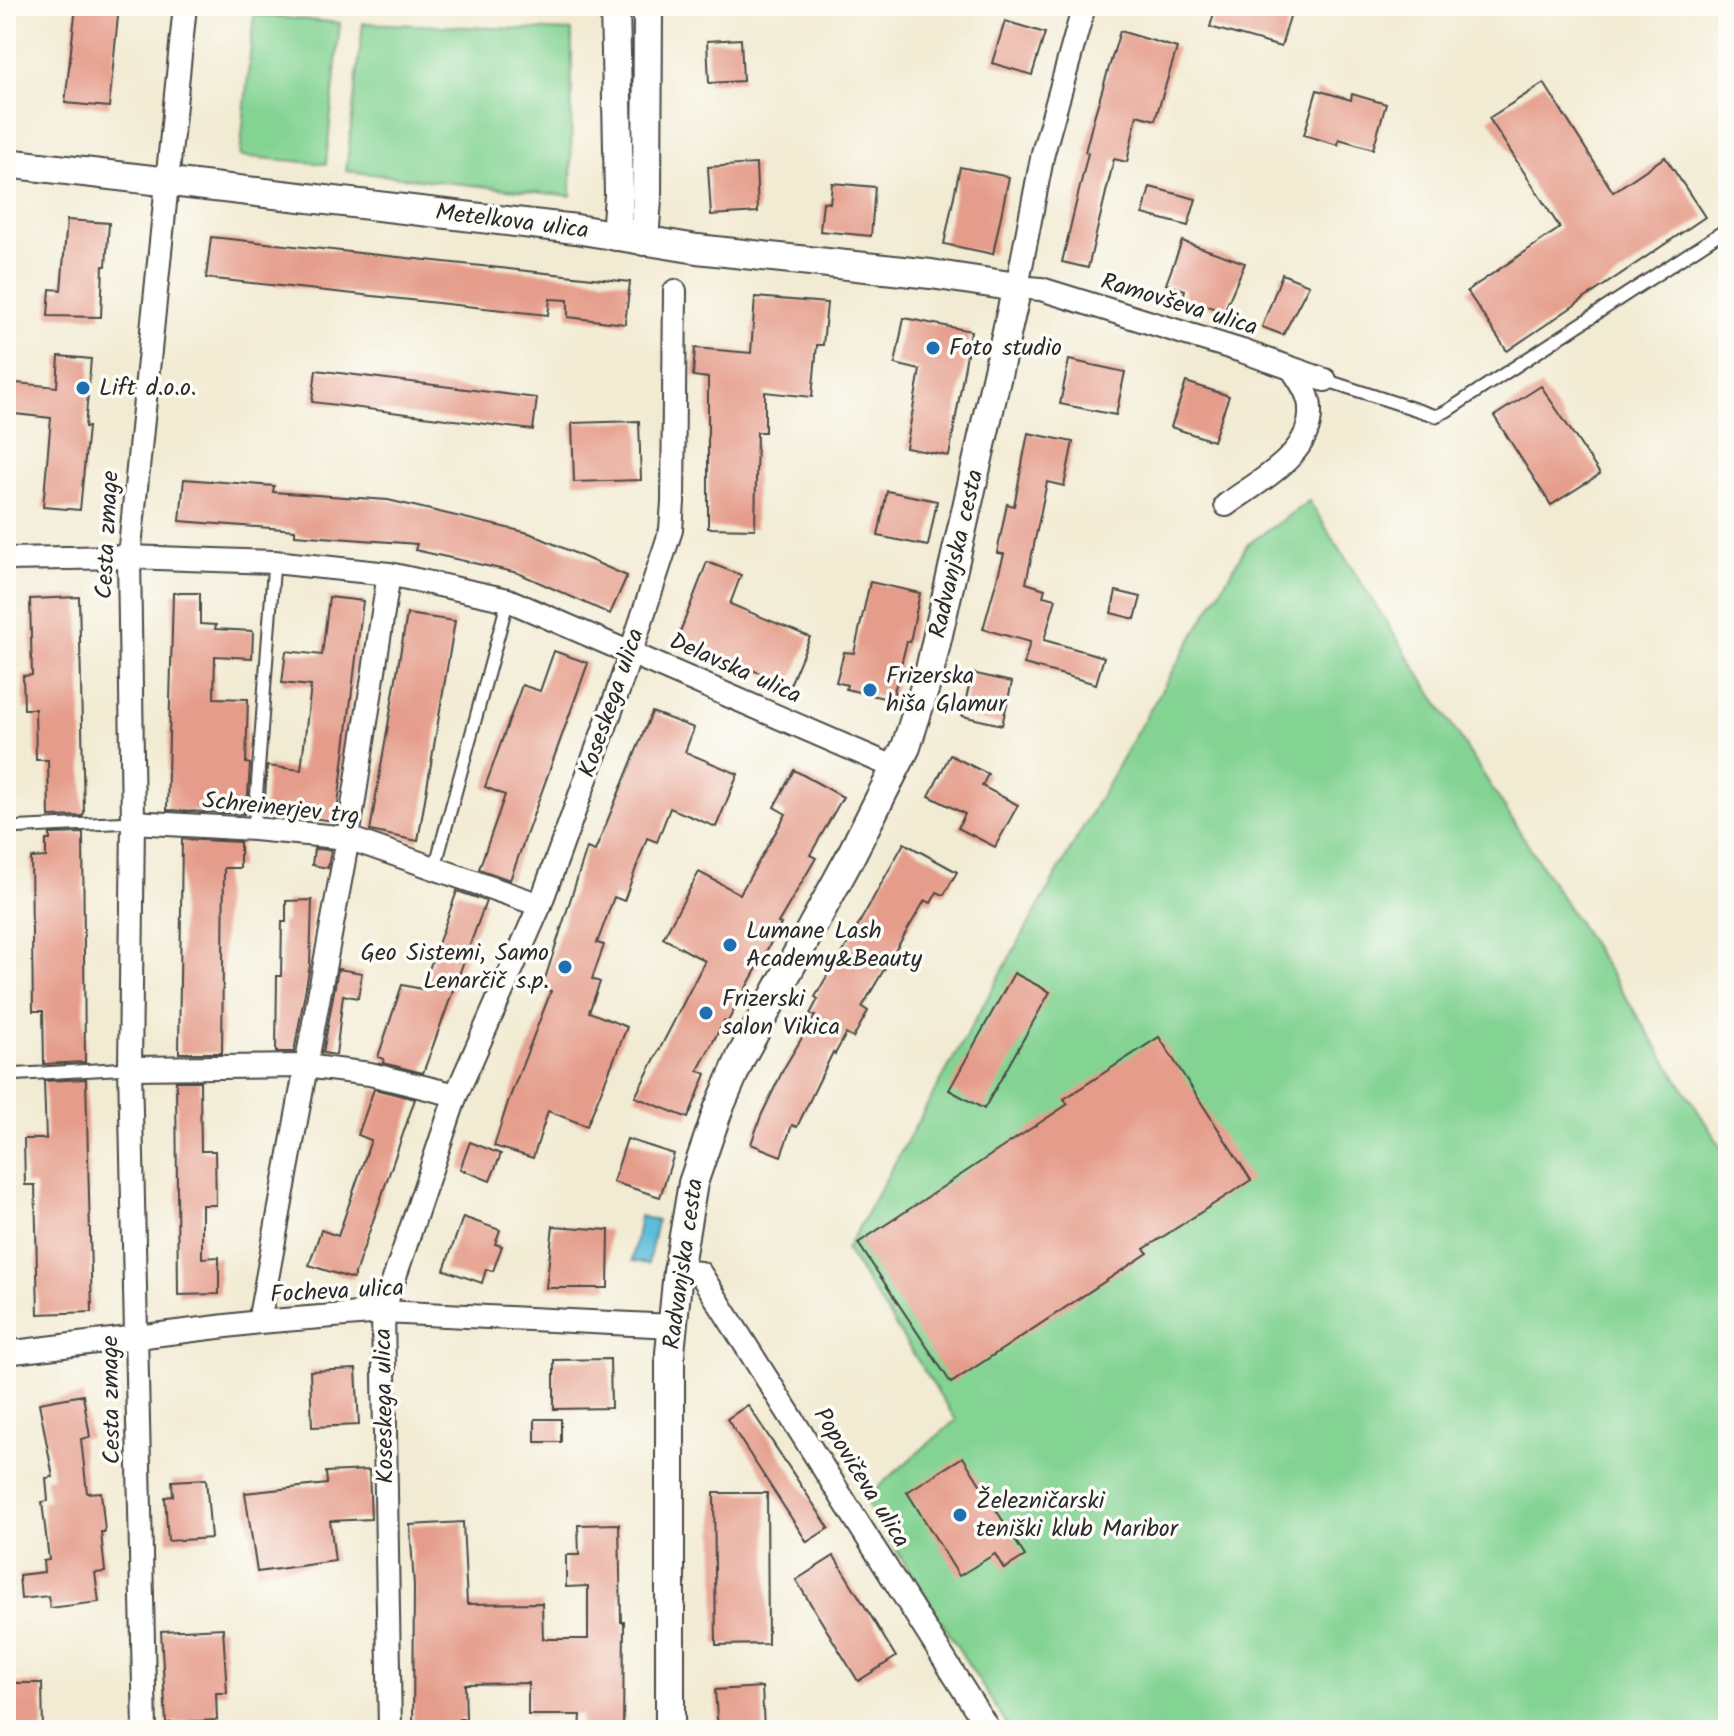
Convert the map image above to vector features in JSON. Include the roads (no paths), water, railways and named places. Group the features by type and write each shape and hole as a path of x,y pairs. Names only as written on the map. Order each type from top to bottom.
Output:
{"street":[{"name":"Cesta zmage","path":"145,1730 130,1068 133,822 129,557 185,6"},
{"path":"615,6 619,195 630,239"},
{"path":"630,239 647,199 648,6"},
{"name":"Radvanjska cesta","path":"670,1730 670,1353 678,1271 693,1183 718,1110 741,1057 896,768 910,736 929,674 1017,287 1043,153 1084,6"},
{"name":"Metelkova ulica","path":"6,163 576,229 630,239 1017,287"},
{"name":"Ramovševa ulica","path":"1017,287 1041,289 1325,380"},
{"name":"Koseskega ulica","path":"390,1730 383,1312 456,1095 540,905 618,691 671,530 675,291"},
{"path":"1226,505 1291,457 1305,432 1310,409 1307,395 1292,369"},
{"name":"Delavska ulica","path":"6,559 129,557 274,562 389,574 508,600 896,768"},
{"path":"259,1322 348,838 389,574"},
{"name":"Schreinerjev trg","path":"133,822 348,838 540,905"},
{"path":"130,1068 305,1066 370,1074 456,1095"},
{"name":"Popovičeva ulica","path":"678,1271 700,1273 989,1730"},
{"name":"Focheva ulica","path":"6,1353 259,1322 383,1312 673,1326"}],"lane":[{"path":"1325,380 1436,416 1728,228"},
{"path":"254,829 274,562"},
{"path":"435,867 508,600"},
{"name":"Schreinerjev trg","path":"6,828 133,822"},
{"path":"6,1075 130,1068"}],"water":[{"path":"640,1216 657,1221 648,1264 632,1261"}],"place":[{"name":"Foto studio","path":"933,348"},
{"name":"Lift d.o.o.","path":"83,388"},
{"name":"Frizerska hiša Glamur","path":"870,690"},
{"name":"Lumane Lash Academy&Beauty","path":"730,945"},
{"name":"Geo Sistemi, Samo Lenarčič s.p.","path":"565,967"},
{"name":"Frizerski salon Vikica","path":"706,1013"},
{"name":"Železničarski teniški klub Maribor","path":"960,1515"}]}
